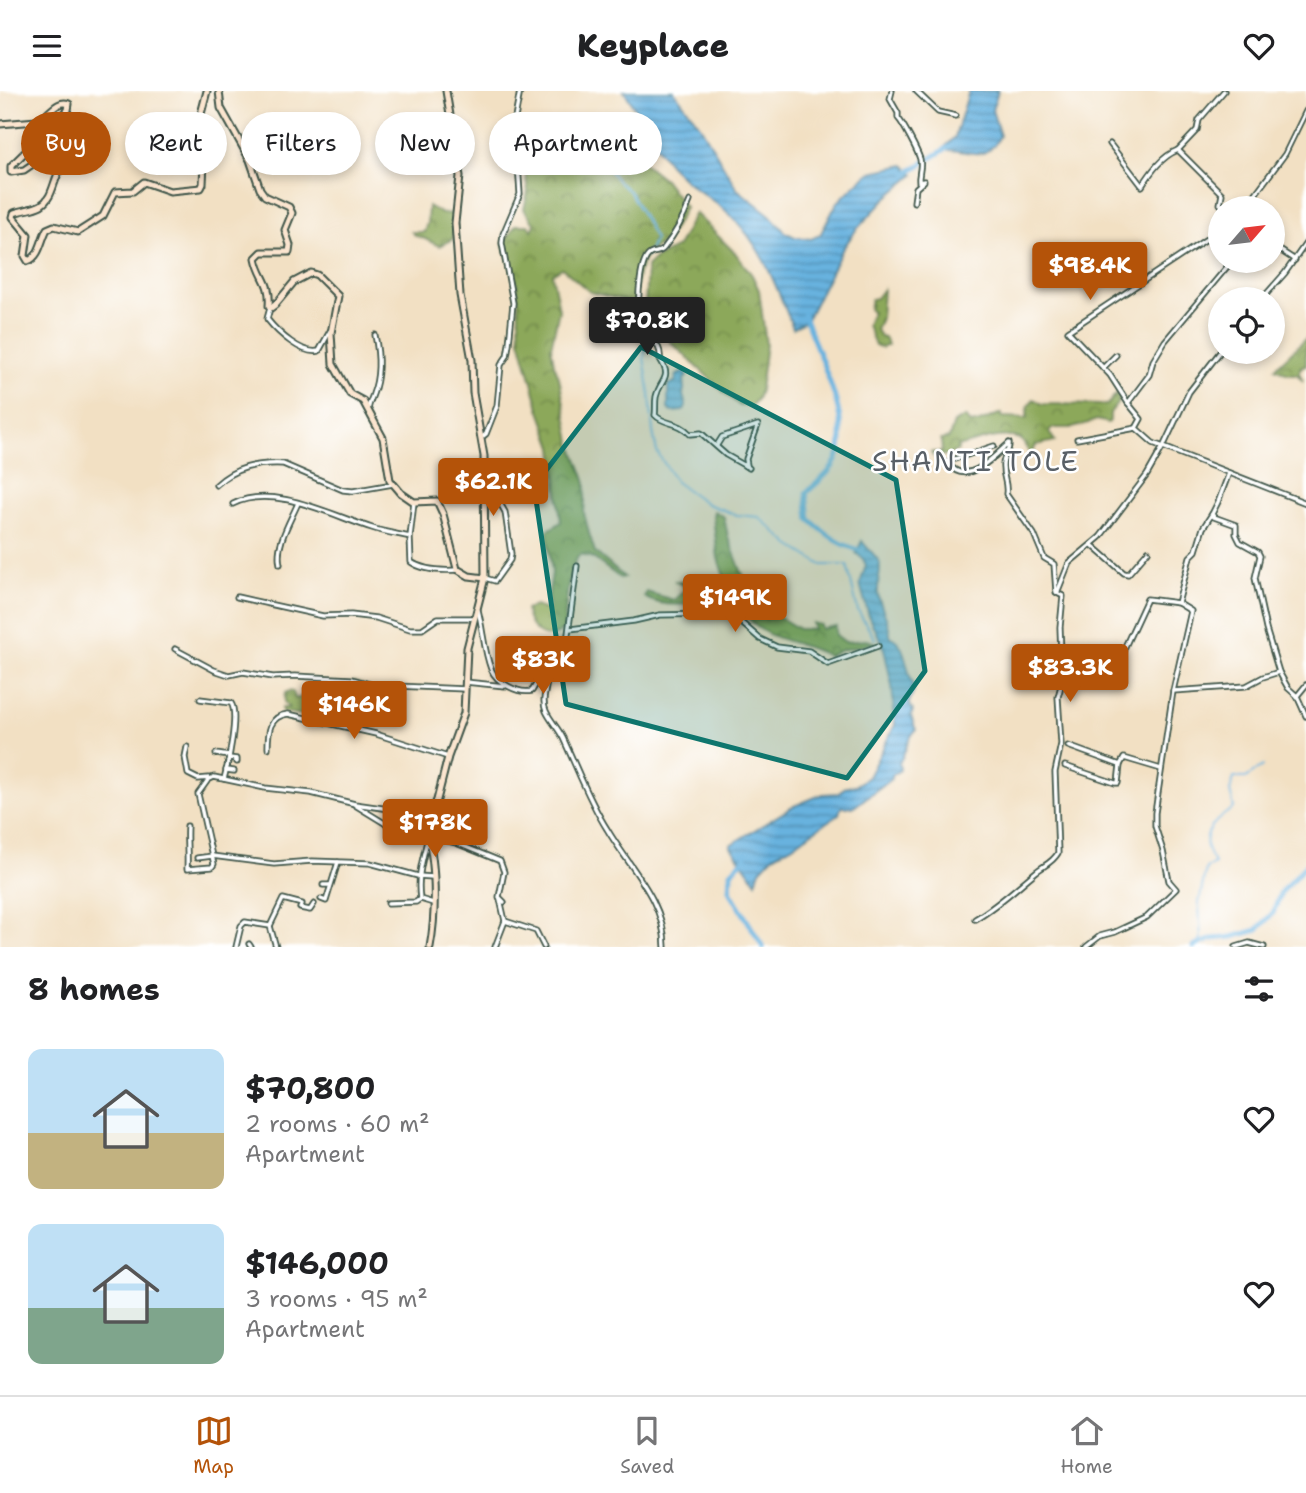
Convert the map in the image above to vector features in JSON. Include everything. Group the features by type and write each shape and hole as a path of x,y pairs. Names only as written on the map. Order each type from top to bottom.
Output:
{"street":[{"path":"0,124 37,121 58,104 69,104 68,110 11,166 11,172 24,170 63,143 90,140 96,145 93,150 76,156 64,165 44,203 14,213 13,218 29,235 25,256 30,261 36,257 47,229 54,226 78,232 103,216 115,192 133,191 144,182 170,191 195,190 202,186 204,162 197,129 207,91"},
{"path":"219,91 221,109 250,160 260,189 265,196 289,207 292,213 285,230 291,249 262,252 256,258 269,287 270,308 267,319 282,335 312,352 319,351 331,329"},
{"path":"430,947 433,877 429,835 425,831 464,713 467,647 485,578 484,461 473,393 472,360 460,295 455,223 460,176 446,91"},
{"path":"481,438 486,434 496,406 501,365 507,356 509,344 513,303 502,243 520,194 515,118 520,91"},
{"path":"892,91 890,99 906,135 914,144 920,162 918,179 919,182 923,181 916,188 914,202"},
{"path":"916,91 938,112 956,116"},
{"path":"1110,144 1142,186 1155,167 1178,150 1197,130 1199,120 1224,91"},
{"path":"1254,196 1285,153 1306,111"},
{"path":"1178,150 1222,196"},
{"path":"691,201 663,250 650,254 645,261 639,302 640,317 643,327 661,351 660,359 666,369 656,396 656,415 659,420 684,426 690,434 701,433 726,455 747,467 746,459 758,425 722,437 717,445"},
{"path":"1136,428 1140,419 1103,367 1068,331 1208,238"},
{"path":"1272,287 1306,243"},
{"path":"1285,253 1295,260"},
{"path":"270,308 293,282 307,274 314,273 338,296 331,329 331,352 336,370 350,394 361,399 385,441 388,475 393,484 414,502 435,500 439,503 458,570"},
{"path":"1128,403 1149,375 1164,341 1222,273"},
{"path":"368,412 379,365 376,335"},
{"path":"1103,367 1116,355"},
{"path":"1057,593 1069,563 1107,530 1147,475 1189,392 1211,364"},
{"path":"1136,428 1153,443 1164,445 1306,503"},
{"path":"1077,439 1136,428"},
{"path":"975,919 997,906 1058,853 1055,772 1061,744 1058,697 1062,682 1060,628 1063,596 1057,593 1055,587 1055,564 1044,558 1034,534 1006,494 1008,485 1003,476 1003,463 1010,450 1009,443 989,463 973,470 960,473 944,463 972,451 994,446"},
{"path":"414,502 410,537 411,562 414,565 435,570 458,570 469,576 495,581 510,560 511,554 505,512 497,498 490,469 484,461"},
{"path":"216,485 236,469 276,464 283,464 343,490 353,491 393,484"},
{"path":"1178,603 1189,561 1196,551 1203,528 1219,502 1229,473"},
{"path":"233,504 261,498 283,499 410,537"},
{"path":"280,564 281,547 298,503"},
{"path":"1212,514 1236,525 1240,542 1258,552 1260,556 1255,578 1266,629 1279,672 1288,688 1297,696 1306,716"},
{"path":"1092,545 1124,573 1129,574 1148,551"},
{"path":"175,649 229,675 243,672 273,677 352,679 373,685 507,686 521,691 532,691 547,669 563,656 570,629 568,621 577,566"},
{"path":"237,597 323,616 376,618 410,629 422,629 438,618 475,618"},
{"path":"1077,670 1111,679 1147,599 1178,603 1191,611 1173,691 1155,813 1155,826 1169,881 1176,889 1141,920 1100,936 1086,947"},
{"path":"477,608 491,670 507,686"},
{"path":"570,629 660,615 716,614 736,618 760,639 778,647 809,651 828,664 878,646"},
{"path":"547,669 549,677 544,698 545,709 561,734 606,828 655,902 665,937 665,947"},
{"path":"1173,691 1246,686 1279,672"},
{"path":"1297,696 1306,685"},
{"path":"200,699 234,705 231,758 224,779"},
{"path":"268,748 272,721 288,714 376,734 448,757"},
{"path":"1068,746 1121,765"},
{"path":"187,747 185,757 188,774 198,779 224,779 265,788 311,793 355,804 396,810 429,821"},
{"path":"216,754 231,758"},
{"path":"1065,767 1115,783 1118,783 1124,758 1161,769"},
{"path":"226,771 234,771"},
{"path":"187,827 187,869 212,867 214,864 198,794 211,778"},
{"path":"355,804 386,824 429,835 499,861 504,872 499,897 505,921 495,947"},
{"path":"420,899 418,876 429,835"},
{"path":"197,858 212,856 274,864 312,861 370,863 418,876 433,877"},
{"path":"321,899 326,901 338,862"},
{"path":"323,885 330,885"},
{"path":"499,897 505,902"},
{"path":"276,947 270,926 283,899 302,904 300,908 310,910 314,904"},
{"path":"388,903 416,902 420,899 433,903"},
{"path":"505,921 536,931 544,947"},
{"path":"236,947 241,926 245,922 270,926"},
{"path":"1236,947 1249,943 1264,947"}],"highlighted area":[{"path":"641,347 896,480 925,671 847,778 566,704 534,486"}],"green space":[{"path":"526,175 659,175 685,207 666,239 649,251 638,273 634,303 590,292 562,268 552,274 559,310 551,347 571,442 586,483 584,513 595,552 624,577 620,578 593,558 581,554 572,568 564,629 551,636 545,636 534,629 526,609 535,606 547,610 549,608 552,573 547,531 561,522 553,447 520,339 517,283 503,244 516,225 528,225 532,230 535,225 524,209 528,191"},
{"path":"428,206 442,214 453,213 453,239 439,246 412,232 424,232"},
{"path":"695,213 736,254 752,275 759,290 766,344 760,390 751,406 740,406 728,396 655,327 645,309 647,267 654,259 677,247"},
{"path":"883,289 881,318 876,330 888,345 882,348 875,345 867,325 872,312 869,309 871,299 876,298"},
{"path":"1306,338 1306,365 1302,366 1299,373 1303,381 1297,374 1288,374 1275,368 1279,364 1285,364 1285,358"},
{"path":"1117,393 1121,399 1110,413 1108,423 1097,420 1073,428 1052,428 1049,432 1055,441 1036,445 1033,452 1029,452 1021,439 1005,437 957,447 958,450 949,455 933,456 931,452 942,452 941,440 949,438 954,423 965,417 970,424 1002,413 1002,417 1027,418 1028,408 1034,399 1042,404 1107,405"},
{"path":"714,511 724,517 728,537 742,573 764,608 799,629 814,629 812,623 821,625 821,629 836,626 836,635 845,642 866,640 876,643 842,650 828,656 763,631 739,607 666,604 644,597 646,592 674,600 685,590 683,585 674,581 715,595 730,595 718,558"},
{"path":"354,682 369,687 366,707 369,713 362,729 351,719 361,715 363,702 359,697 348,723 282,712 282,708 289,708 284,702 285,693 289,691 293,692 296,699 307,695 313,701 321,697 346,704"}],"water":[{"path":"624,91 674,91 701,127 737,189 770,215 785,232 795,237 811,239 820,235 837,203 871,172 904,165 914,175 885,199 856,230 842,250 806,321 793,328 775,283 752,241 731,216 687,182 662,154 662,112 636,112"},
{"path":"969,91 998,91 992,110 1000,136 984,153 949,150 946,146 955,137"},
{"path":"686,371 683,394 686,407 683,411 671,412 668,409 668,385 675,382 677,375"},
{"path":"862,541 879,561 879,599 890,635 902,649 913,684 911,689 914,690 909,703 916,730 899,763 900,770 892,775 892,778 854,807 841,807 839,814 773,856 760,870 756,882 730,845 794,806 823,794 839,793 868,777 895,725 892,686 883,644 870,620 860,584 866,565 856,553"}],"waterway":[{"path":"907,173 952,145"},
{"path":"613,175 630,192 655,239 646,256"},
{"path":"804,315 833,390 841,431 840,450 833,466 806,493 809,519 840,543 863,551"},
{"path":"642,330 646,344 644,358 657,452 676,482 707,504 737,515 759,517 790,545 822,565 847,565 858,611 875,639"},
{"path":"1194,946 1201,941 1199,903 1206,868 1215,864 1207,847 1208,832 1234,808 1230,791 1234,778 1246,778 1263,766"},
{"path":"746,857 731,872 730,891 763,947"},
{"path":"1193,947 1212,939 1257,930 1273,913 1281,892 1306,865"}],"district":[{"name":"SHANTI TOLE","path":"976,461"}]}
